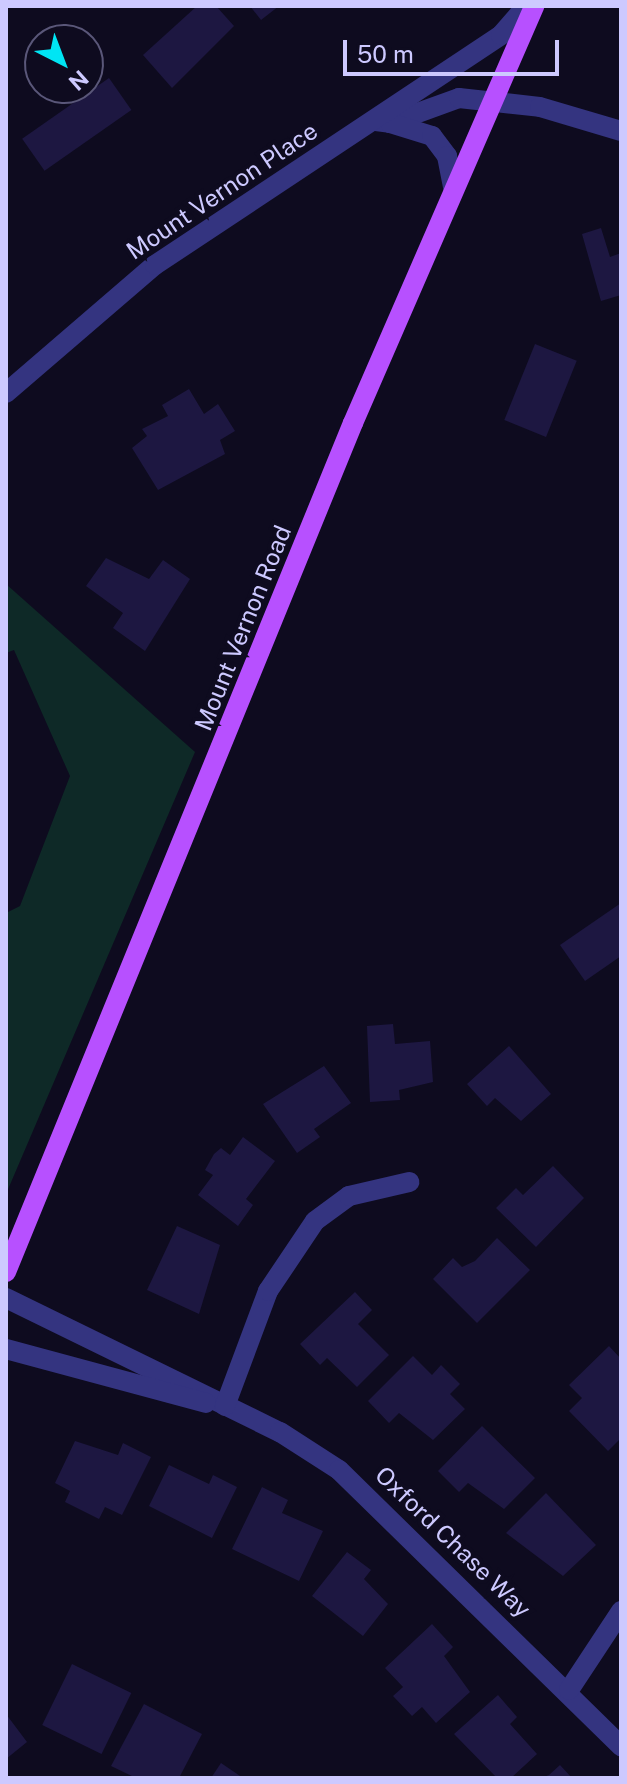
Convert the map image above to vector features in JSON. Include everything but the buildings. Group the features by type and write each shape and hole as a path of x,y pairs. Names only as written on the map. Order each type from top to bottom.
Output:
{"main road":[{"name":"Mount Vernon Road","path":"6,1272 453,187 496,101 534,6"}],"street":[{"path":"383,122 501,35 526,6"},
{"name":"Mount Vernon Place","path":"6,393 155,265 383,122 459,98 496,101 621,131"},
{"path":"383,122 432,136 447,156 453,187"},
{"path":"225,1406 268,1291 315,1221 349,1196 409,1182"},
{"name":"Oxford Chase Way","path":"6,1298 225,1406 339,1470 569,1690 621,1746"},
{"name":"Oxford Chase Way","path":"6,1349 225,1406"},
{"path":"569,1690 621,1611"}],"green space":[{"path":"6,584 195,752 6,1194 6,913 20,906 70,776 14,650 6,653"}]}
